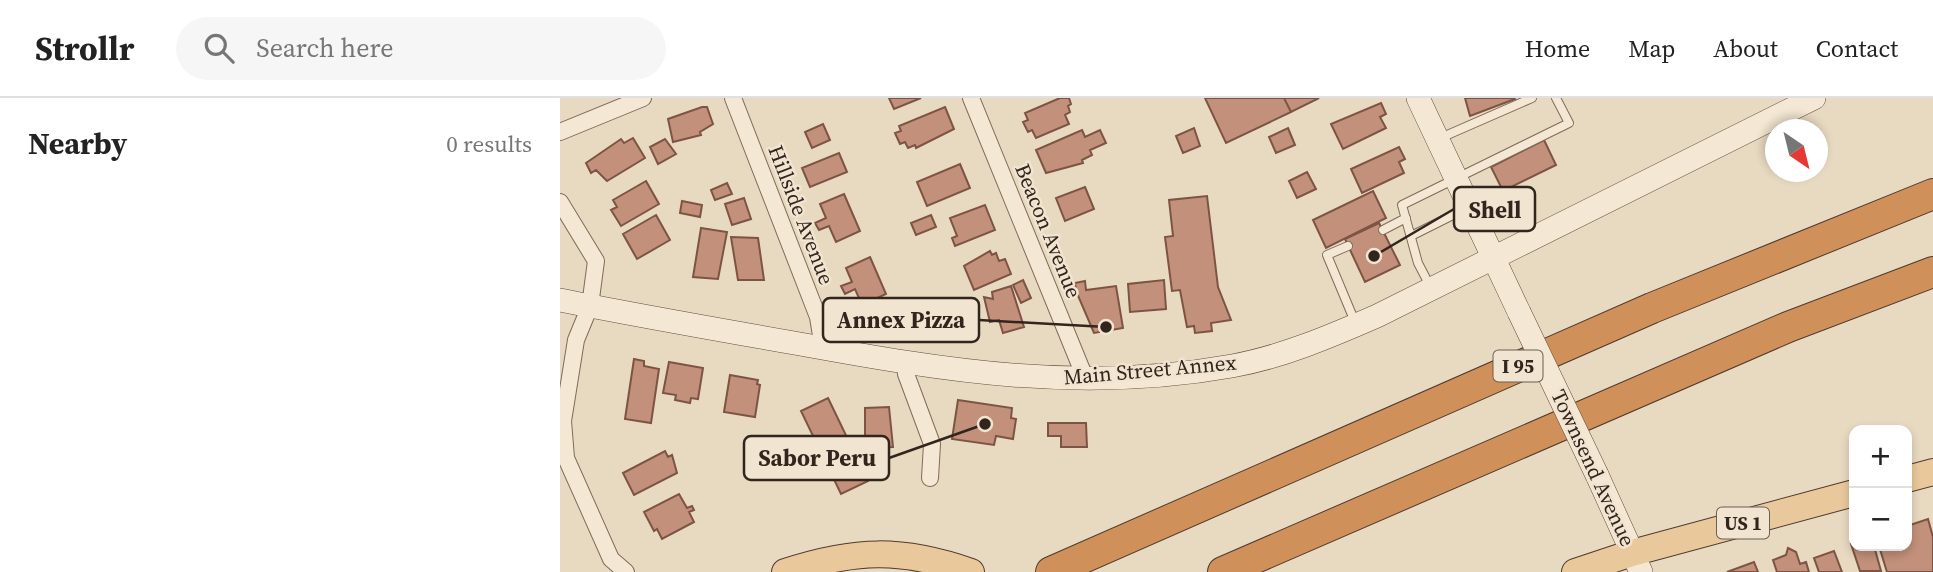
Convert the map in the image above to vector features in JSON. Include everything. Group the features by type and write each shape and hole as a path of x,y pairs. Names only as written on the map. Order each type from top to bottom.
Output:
{"highway":[{"name":"I 95","path":"1052,572 1652,307 1933,194"},
{"path":"1223,572 1788,327 1933,272"}],"main road":[{"name":"Townsend Avenue","path":"1418,98 1637,563"},
{"name":"Main Street Annex","path":"560,300 905,363 1004,377 1086,380 1233,366 1278,354 1356,325 1814,98"},
{"path":"1912,478 1933,472"},
{"name":"US 1","path":"1576,572 1637,563 1849,496"},
{"path":"785,572 814,562 870,554 901,553 931,558 971,572"}],"street":[{"path":"560,132 643,98"},
{"name":"Hillside Avenue","path":"733,98 818,317 823,348"},
{"name":"Beacon Avenue","path":"971,98 1086,380"},
{"path":"560,202 596,261 590,306 576,340 563,421 566,458 611,566 626,572"},
{"path":"905,363 905,374 932,444 930,478"}],"lane":[{"path":"1438,139 1532,98"},
{"path":"1431,289 1418,263 1402,205 1569,123 1556,98"},
{"path":"1411,236 1470,207"},
{"path":"1383,230 1406,218"},
{"path":"1348,246 1327,255 1356,325"}],"building":[{"path":"889,98 921,98 894,109"},
{"path":"1060,98 1069,98 1070,112 1065,115 1069,124 1036,138 1032,130 1028,132 1023,122 1028,120 1025,113"},
{"path":"1205,98 1284,98 1291,112 1226,143"},
{"path":"1284,98 1319,98 1291,112"},
{"path":"1465,98 1514,98 1515,99 1470,116"},
{"path":"1381,103 1386,114 1380,117 1386,128 1343,149 1331,124"},
{"path":"707,107 713,124 700,132 701,135 673,142 668,119"},
{"path":"945,107 954,129 916,148 915,145 908,148 905,142 900,144 895,133 901,131 899,126"},
{"path":"823,124 830,140 812,148 805,132"},
{"path":"1194,128 1200,146 1183,153 1176,136"},
{"path":"1288,128 1295,145 1276,153 1269,137"},
{"path":"1082,130 1085,137 1100,130 1106,143 1090,150 1092,155 1082,160 1083,163 1046,173 1036,150"},
{"path":"633,138 645,158 607,181 596,170 591,173 586,163 621,139 624,143"},
{"path":"665,139 676,154 658,164 650,147"},
{"path":"1544,140 1556,165 1503,191 1491,167"},
{"path":"1399,147 1405,159 1399,162 1404,173 1362,193 1351,169"},
{"path":"839,153 847,172 810,187 802,168"},
{"path":"960,164 970,188 927,206 917,182"},
{"path":"1307,172 1316,189 1297,198 1289,181"},
{"path":"646,181 659,204 621,226 611,210 617,207 613,200"},
{"path":"727,183 732,194 715,200 711,190"},
{"path":"1085,187 1094,209 1065,221 1056,198"},
{"path":"1373,191 1386,218 1326,248 1313,220"},
{"path":"844,194 860,231 836,242 829,226 819,230 815,223 826,218 820,204"},
{"path":"1207,196 1218,287 1231,320 1211,323 1212,331 1195,333 1194,326 1187,327 1180,290 1172,291 1165,237 1173,236 1169,200"},
{"path":"744,198 751,219 732,225 725,204"},
{"path":"682,201 702,205 700,217 680,213"},
{"path":"985,205 995,230 955,246 952,238 957,236 950,218"},
{"path":"656,215 670,240 637,259 623,234"},
{"path":"931,215 936,227 916,235 911,223"},
{"path":"1379,223 1400,265 1365,282 1345,239"},
{"path":"701,228 727,232 718,279 693,277"},
{"path":"731,237 758,238 764,280 738,280"},
{"path":"990,251 992,255 996,253 999,261 1005,259 1011,274 974,290 964,266"},
{"path":"870,257 886,294 862,305 855,289 845,294 841,286 852,282 846,268"},
{"path":"1023,280 1031,298 1021,303 1013,285"},
{"path":"1164,280 1166,309 1130,312 1128,284"},
{"path":"1085,281 1086,290 1116,286 1123,328 1094,333 1076,291 1075,283"},
{"path":"1011,286 1024,327 1003,333 999,320 990,322 984,297 993,299 992,292"},
{"path":"634,359 644,361 644,366 659,369 651,423 625,419"},
{"path":"669,362 703,368 698,399 691,398 690,403 675,400 676,395 663,393"},
{"path":"730,375 758,380 757,384 760,385 755,417 724,412"},
{"path":"828,398 868,481 841,494 801,411"},
{"path":"958,400 1012,408 1011,418 1016,419 1013,439 996,436 994,445 952,439"},
{"path":"889,407 893,447 865,448 865,408"},
{"path":"1048,423 1086,423 1087,447 1061,447 1061,436 1048,436"},
{"path":"665,451 668,457 672,455 677,473 634,495 623,473"},
{"path":"679,494 687,508 692,506 694,510 689,512 694,522 662,539 657,529 654,531 644,512"},
{"path":"1928,519 1933,537 1933,572 1887,572 1881,551 1912,551 1912,524"},
{"path":"1788,548 1796,552 1800,564 1806,562 1809,572 1777,572 1773,560 1786,555"},
{"path":"1834,551 1842,572 1819,572 1814,558"},
{"path":"1853,551 1875,551 1881,571 1860,571"},
{"path":"1754,562 1758,572 1727,572"}],"place":[{"name":"Shell","path":"1374,256"},
{"name":"Annex Pizza","path":"1106,327"},
{"name":"Sabor Peru","path":"985,424"}]}
